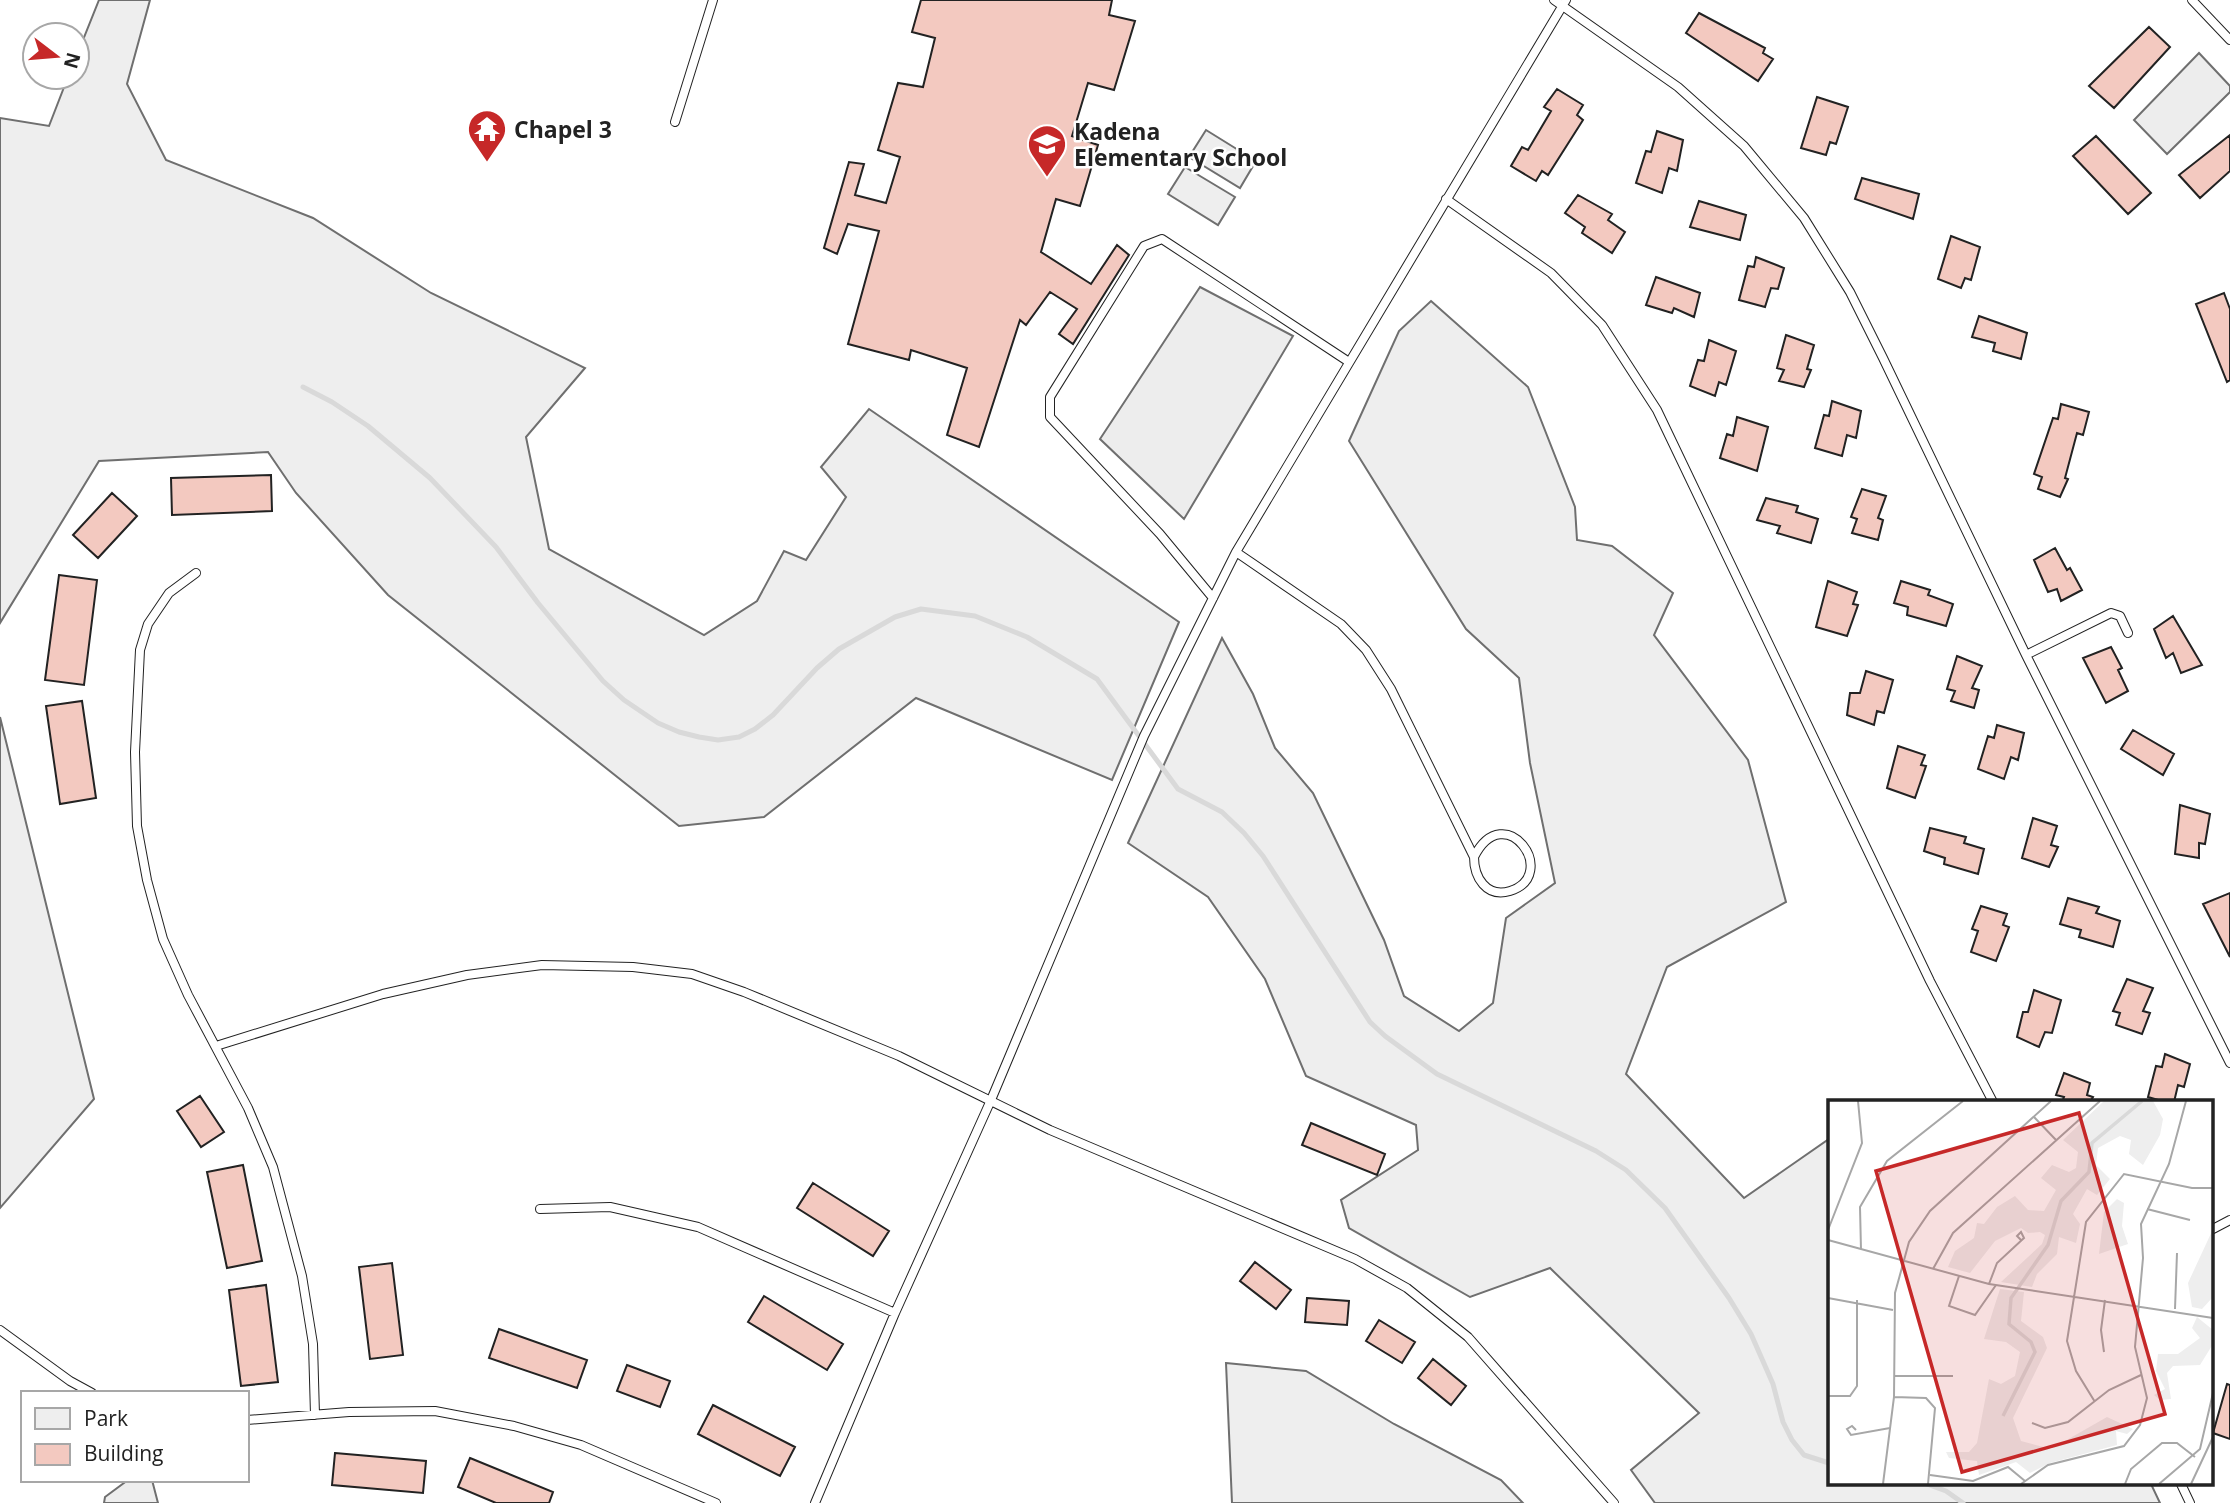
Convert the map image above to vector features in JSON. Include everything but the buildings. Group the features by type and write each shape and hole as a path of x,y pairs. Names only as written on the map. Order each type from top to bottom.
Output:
{"lane":[{"path":"676,122 713,0"},
{"path":"1554,0 1564,3 1678,87 1744,146 1804,218 1850,292 1884,358 2025,655 2230,1063"},
{"path":"2192,0 2230,40"},
{"path":"815,1503 895,1313 991,1100 1144,736 1236,552 1564,3"},
{"path":"1446,199 1551,273 1602,325 1657,410 1924,968 1992,1100"},
{"path":"1213,598 1160,534 1050,417 1050,397 1144,246 1162,239 1349,362"},
{"path":"1236,552 1342,624 1366,650 1391,689 1474,856 1474,870 1480,883 1493,891 1507,892 1517,888 1530,873 1528,849 1520,840 1509,835 1496,835 1486,839 1474,856"},
{"path":"196,573 169,593 148,624 140,650 135,752 137,826 147,880 163,939 188,995 248,1108 276,1179 302,1276 313,1344 315,1415"},
{"path":"2025,655 2111,613 2120,616 2128,633"},
{"path":"216,1046 383,994 467,975 542,965 633,967 692,974 744,992 900,1056 1050,1130 1355,1259 1407,1288 1468,1337 1614,1503"},
{"path":"540,1209 610,1207 698,1227 895,1313"},
{"path":"2212,1229 2230,1220"},
{"path":"0,1330 70,1381 88,1391"},
{"path":"248,1420 435,1411 514,1426 581,1445 716,1503"},
{"path":"2181,1486 2190,1503"}],"green space":[{"path":"99,0 150,0 127,84 166,160 313,218 431,293 585,368 526,437 549,549 704,635 757,601 784,551 806,560 846,497 821,467 869,409 1179,622 1112,780 916,698 764,817 679,826 388,595 296,493 268,452 99,461 0,623 0,118 49,126 63,91 91,91 91,21"},
{"path":"1206,130 1256,161 1240,188 1189,157"},
{"path":"1185,167 1235,197 1218,225 1168,194"},
{"path":"1431,301 1528,387 1575,507 1577,540 1612,546 1673,593 1654,635 1748,760 1786,902 1667,967 1626,1074 1744,1198 1828,1140 1828,1486 2152,1486 2160,1503 1655,1503 1631,1470 1699,1413 1550,1268 1470,1297 1349,1228 1341,1200 1418,1150 1416,1125 1306,1076 1265,979 1208,897 1128,843 1222,638 1253,694 1275,748 1313,793 1384,940 1404,996 1459,1031 1493,1003 1506,918 1555,883 1530,763 1519,678 1466,629 1349,441 1399,331"},
{"path":"0,717 94,1099 0,1208"},
{"path":"1226,1363 1306,1371 1394,1424 1501,1480 1523,1503 1232,1503"},
{"path":"125,1482 153,1482 158,1503 104,1503 105,1497"}],"shaded area":[{"path":"2199,53 2230,86 2230,92 2167,154 2134,120"},
{"path":"1200,287 1293,336 1184,519 1100,439"}],"waterway":[{"path":"303,387 368,426 430,478 496,547 538,603 603,681 624,700 658,723 679,732 718,740 739,737 755,729 773,715 817,668 839,649 895,617 921,609 975,616 1027,637 1097,679 1178,789 1222,812 1263,856 1370,1022 1385,1036 1437,1074 1596,1151 1626,1170 1665,1208 1729,1298 1751,1334 1773,1384 1783,1422 1792,1440 1804,1455 1828,1463"},
{"path":"1932,1486 1946,1491 1963,1503"}],"place":[{"name":"Chapel 3","path":"487,163"},
{"name":"Kadena Elementary School","path":"1047,178"}]}
